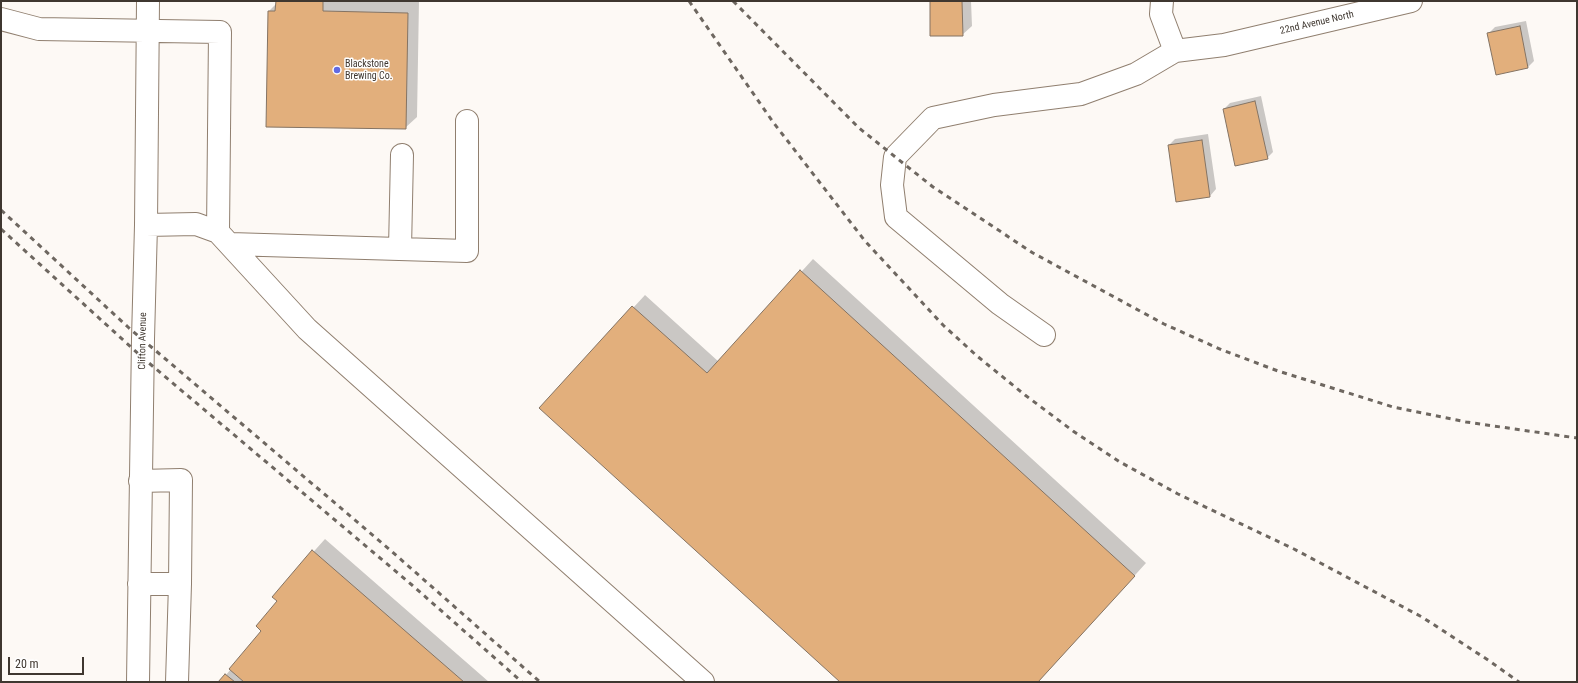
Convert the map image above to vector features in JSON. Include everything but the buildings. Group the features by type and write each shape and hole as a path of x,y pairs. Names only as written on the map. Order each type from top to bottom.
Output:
{"street":[{"name":"Clifton Avenue","path":"138,682 140,481 146,226 148,1"},
{"path":"1044,335 1000,304 896,218 892,185 895,157 933,118 994,105 1081,94 1136,74 1175,51 1161,14 1162,1"},
{"name":"22nd Avenue North","path":"1175,51 1224,45 1411,1"},
{"path":"1,19 39,29 220,32 224,238"},
{"path":"224,238 400,249 467,251 467,121"},
{"path":"400,249 402,155"},
{"path":"146,226 196,224 224,238 307,329 703,682"},
{"path":"140,481 181,480 177,682"},
{"path":"139,584 180,584"}],"railway":[{"path":"689,1 773,122 865,241 943,325 977,356 1073,431 1120,462 1178,494 1294,549 1422,617 1519,682"},
{"path":"733,1 859,128 933,187 1033,253 1164,324 1222,350 1278,371 1393,407 1466,422 1577,438"},
{"path":"1,210 129,328 389,549 540,682"},
{"path":"1,229 143,358 412,585 522,682"}],"place":[{"name":"Blackstone Brewing Co.","path":"337,70"}]}
